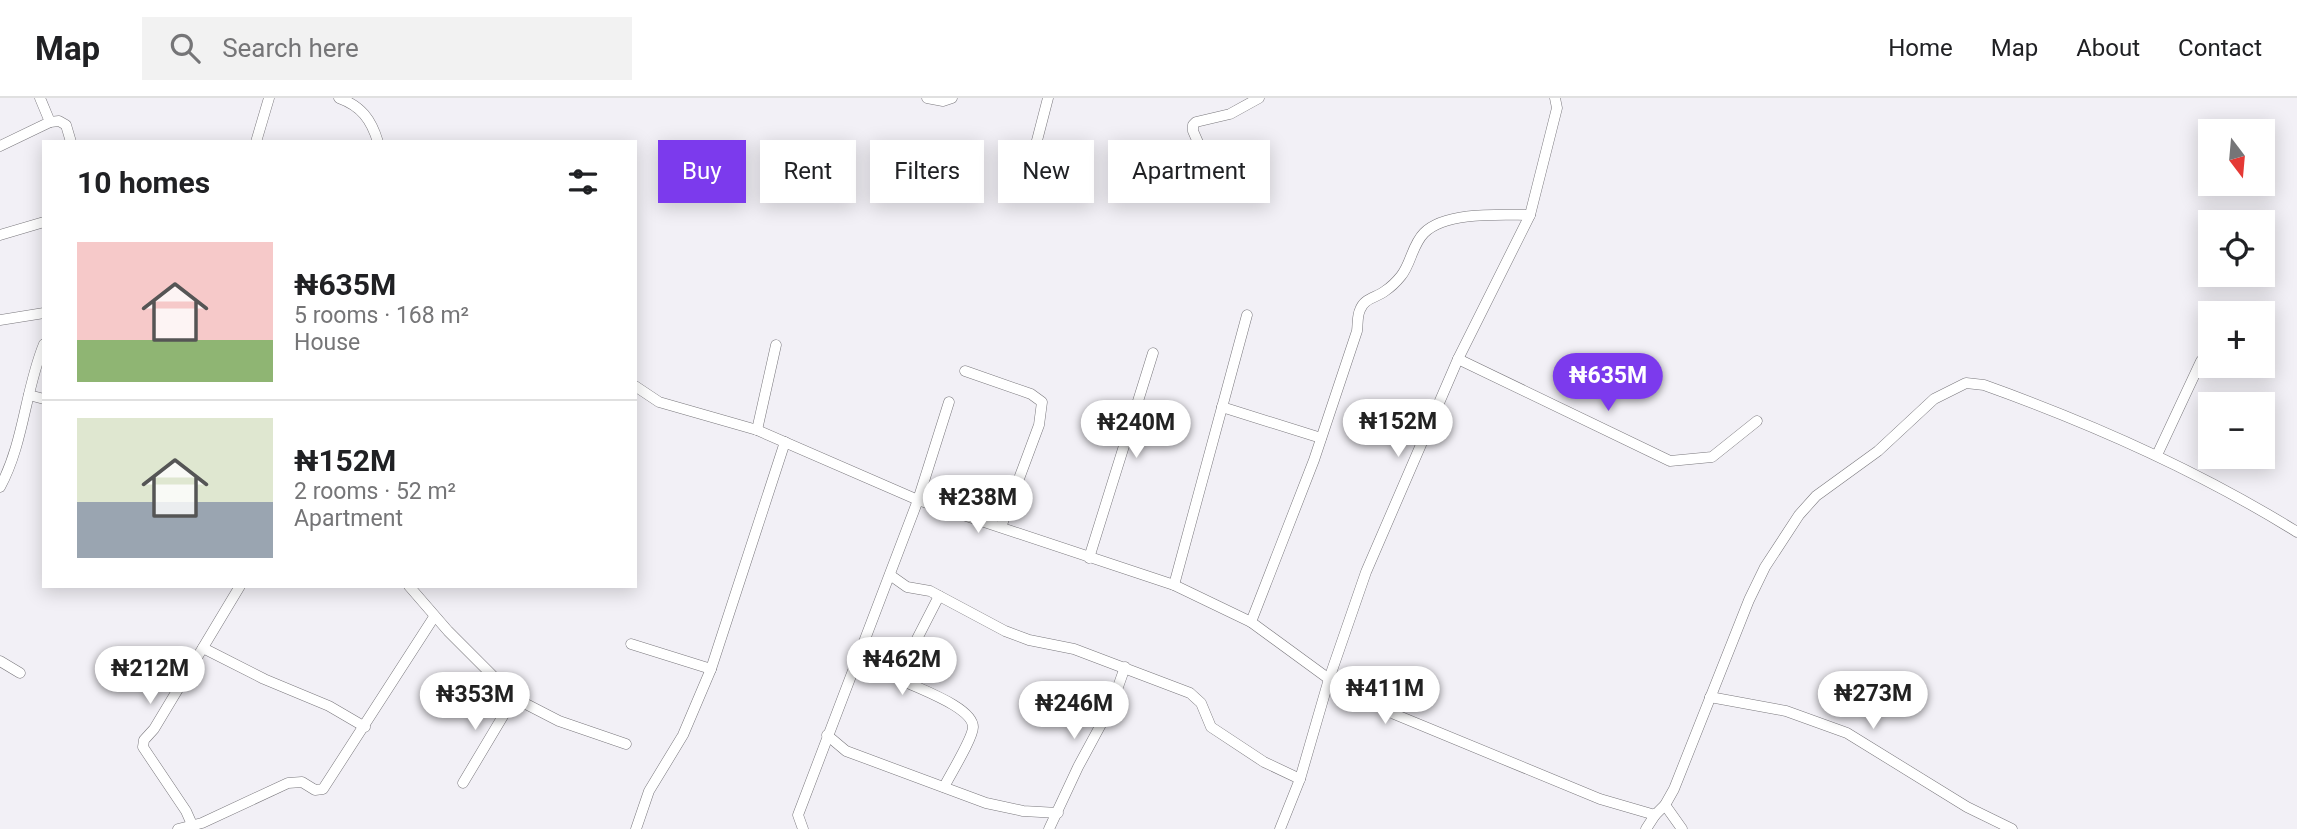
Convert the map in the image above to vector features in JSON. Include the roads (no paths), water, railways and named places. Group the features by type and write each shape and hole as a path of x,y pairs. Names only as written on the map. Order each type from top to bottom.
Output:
{"street":[{"path":"40,98 50,122"},
{"path":"257,140 269,98"},
{"path":"339,98 362,110 377,140"},
{"path":"927,98 943,102 952,98"},
{"path":"1037,140 1048,98"},
{"path":"1197,140 1193,131 1196,122 1230,114 1259,98"},
{"path":"1280,829 1300,779 1329,679 1366,572 1458,359 1530,215 1557,108 1555,98"},
{"path":"0,145 50,122 59,121 66,125 70,140"},
{"path":"1251,622 1321,438 1357,331 1359,310 1364,302 1384,292 1403,275 1413,249 1425,232 1457,218 1530,215"},
{"path":"0,235 42,223"},
{"path":"0,320 42,313"},
{"path":"1174,585 1247,315"},
{"path":"757,430 776,345"},
{"path":"0,487 12,462 42,351"},
{"path":"1089,558 1153,353"},
{"path":"1458,359 1670,461 1712,457 1757,421"},
{"path":"2157,455 2198,368"},
{"path":"965,371 1031,394 1042,402 1039,425 1001,527"},
{"path":"1646,829 1674,789 1749,600 1777,547 1799,515 1816,496 1878,451 1934,399 1966,383 1984,385 2157,455 2240,496 2297,532"},
{"path":"637,387 659,402 757,430 918,500 1174,585 1251,622 1329,679 1394,714 1600,799 1655,815"},
{"path":"29,395 42,398"},
{"path":"803,829 798,815 918,500 949,402"},
{"path":"1222,407 1321,438"},
{"path":"636,829 649,791 682,735 711,669 785,442"},
{"path":"890,575 907,587 930,591 982,621 1017,636 1074,649 1190,693 1201,703 1211,727 1264,762 1300,779"},
{"path":"193,827 149,756 144,740 154,729 239,588"},
{"path":"411,588 435,617 526,705 626,744"},
{"path":"939,596 901,670 906,682 950,703 967,714 971,720 972,732 944,787"},
{"path":"178,829 193,827 288,783 302,782 315,790 323,789 435,617"},
{"path":"631,645 711,669"},
{"path":"203,648 264,679 329,706 365,727"},
{"path":"0,661 20,673"},
{"path":"1049,829 1077,767 1112,704 1125,667"},
{"path":"463,783 515,696"},
{"path":"1710,697 1786,711 1847,733 1967,807 2012,829"},
{"path":"827,735 846,751 998,806 1058,813"},
{"path":"1665,805 1682,829"}]}
